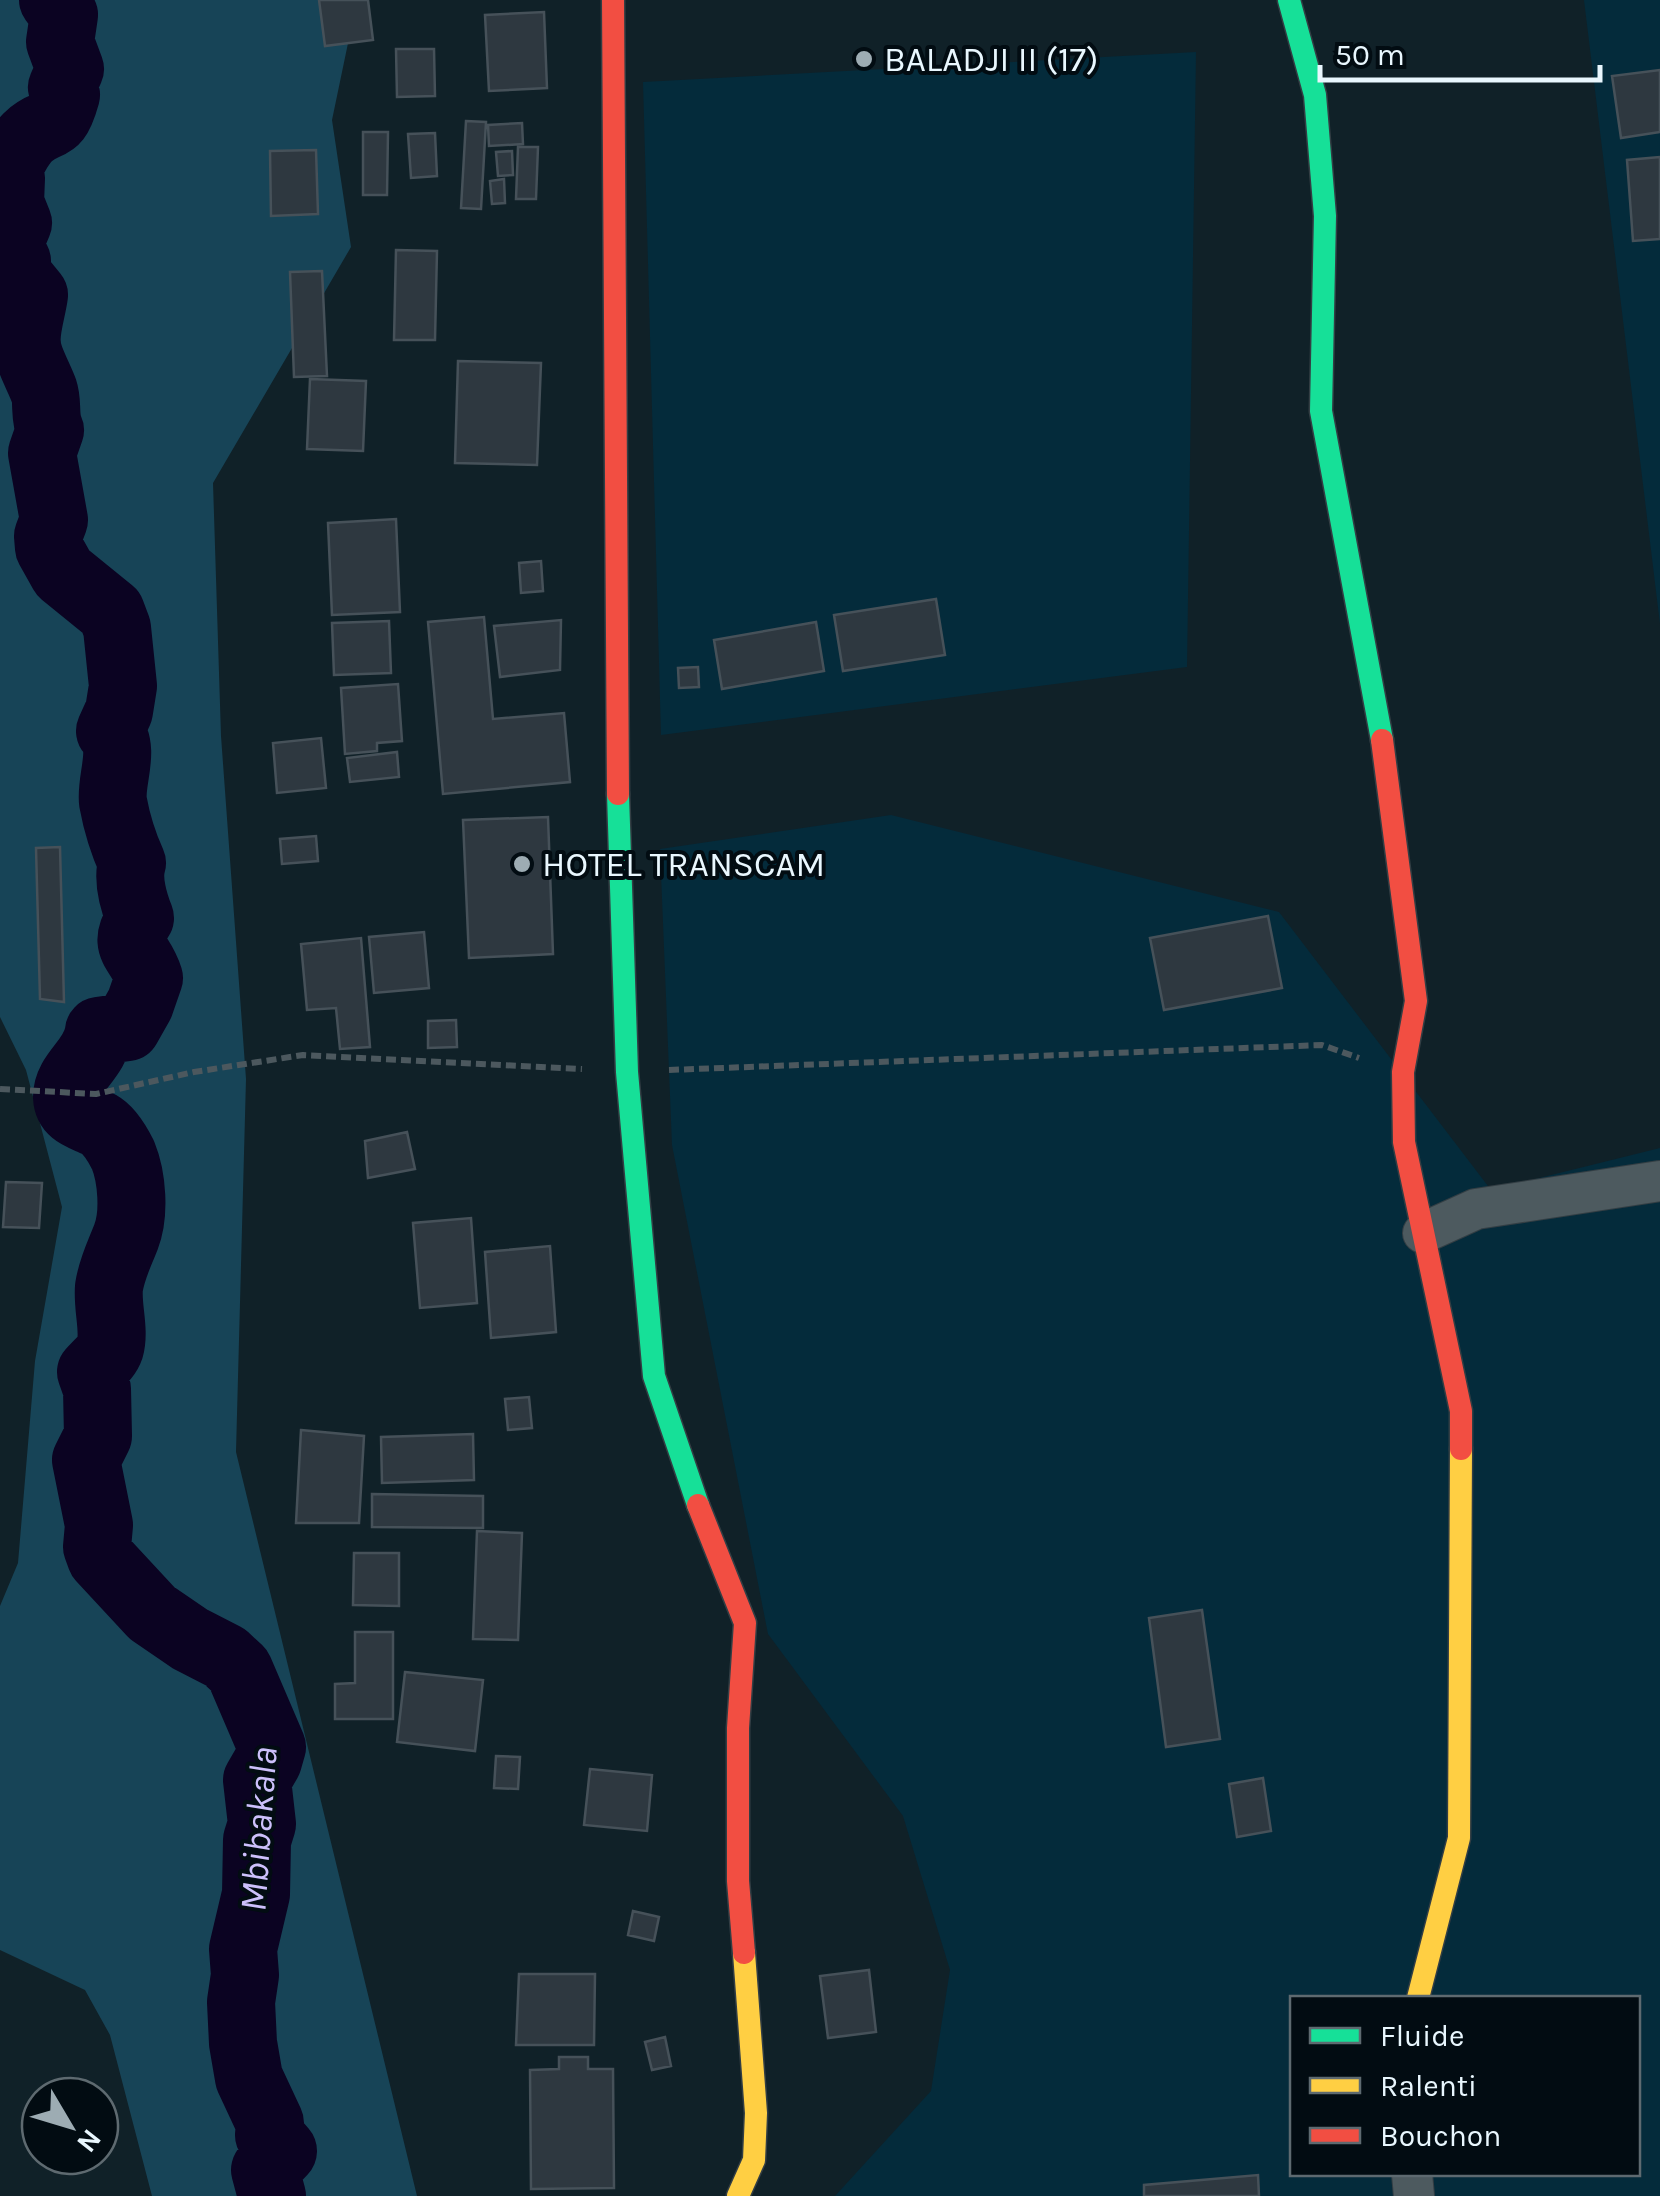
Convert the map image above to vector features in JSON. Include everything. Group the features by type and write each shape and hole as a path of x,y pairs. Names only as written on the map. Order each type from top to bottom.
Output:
{"street":[{"path":"614,0 615,703 627,1072 654,1376 687,1478 744,1623 738,1728 738,1881 756,2112 754,2160 738,2196"},
{"path":"1289,0 1315,96 1324,199 1320,412 1384,752 1416,1001 1403,1072 1404,1142 1460,1411 1460,1838 1419,1996"},
{"path":"1424,1232 1476,1209 1660,1181"}],"path":[{"path":"0,1089 96,1094 194,1072 303,1055 627,1072 1322,1046 1403,1072"}],"shaded area":[{"name":"Mbibakala","path":"0,0 357,0 332,120 351,247 213,483 221,736 246,1079 236,1452 417,2196 152,2196 110,2035 85,1990 0,1950 0,1606 18,1563 35,1361 62,1207 26,1070 0,1017"},
{"path":"1584,0 1660,0 1660,624"},
{"path":"1196,52 1187,667 661,735 643,82"},
{"path":"891,815 1279,912 1491,1190 1660,1148 1660,2196 835,2196 931,2091 950,1970 903,1816 768,1634 672,1145 660,849"}],"building":[{"path":"319,0 368,0 373,40 325,46"},
{"path":"544,12 547,88 489,91 485,15"},
{"path":"396,49 434,49 435,96 397,97"},
{"path":"1660,70 1660,132 1621,138 1612,76"},
{"path":"466,121 486,122 481,209 461,208"},
{"path":"522,123 523,144 489,146 488,125"},
{"path":"363,132 388,132 387,195 363,195"},
{"path":"435,133 437,176 411,178 408,134"},
{"path":"518,147 538,147 536,199 516,199"},
{"path":"316,150 318,214 271,216 270,151"},
{"path":"512,151 513,175 498,176 496,152"},
{"path":"1660,157 1660,239 1633,241 1627,160"},
{"path":"504,179 505,203 492,204 490,181"},
{"path":"396,250 437,251 435,340 394,340"},
{"path":"322,271 327,376 294,377 290,272"},
{"path":"458,361 541,363 537,465 455,463"},
{"path":"310,379 366,381 363,451 307,449"},
{"path":"396,519 400,612 332,615 328,523"},
{"path":"541,561 543,591 521,593 519,563"},
{"path":"936,599 945,655 843,671 834,615"},
{"path":"484,617 493,719 564,713 570,782 443,794 428,622"},
{"path":"561,620 560,670 500,677 494,626"},
{"path":"389,621 391,673 334,675 332,623"},
{"path":"816,622 824,671 722,689 714,640"},
{"path":"698,667 699,687 679,688 678,668"},
{"path":"398,684 402,741 377,743 377,751 345,754 341,688"},
{"path":"321,738 326,788 277,793 273,743"},
{"path":"397,752 399,777 350,782 347,758"},
{"path":"548,817 553,954 469,958 463,820"},
{"path":"316,836 318,861 282,864 280,839"},
{"path":"60,847 64,1002 40,999 36,848"},
{"path":"1268,916 1282,988 1164,1010 1150,938"},
{"path":"424,932 429,988 374,993 369,937"},
{"path":"361,938 370,1047 340,1049 336,1008 307,1010 301,944"},
{"path":"456,1020 457,1047 428,1048 428,1021"},
{"path":"407,1132 415,1169 368,1178 365,1141"},
{"path":"6,1182 42,1183 39,1228 3,1227"},
{"path":"471,1218 477,1303 420,1308 413,1223"},
{"path":"550,1246 556,1332 491,1338 485,1252"},
{"path":"529,1397 532,1428 508,1430 505,1399"},
{"path":"301,1430 364,1436 359,1523 296,1523"},
{"path":"473,1434 474,1480 382,1483 381,1437"},
{"path":"372,1494 483,1496 483,1528 372,1527"},
{"path":"477,1531 522,1533 518,1640 473,1639"},
{"path":"354,1553 399,1553 399,1606 353,1605"},
{"path":"1202,1610 1220,1739 1166,1747 1149,1618"},
{"path":"355,1632 393,1632 393,1719 335,1719 335,1684 355,1683"},
{"path":"405,1672 483,1680 475,1751 397,1742"},
{"path":"496,1756 520,1757 518,1789 494,1788"},
{"path":"590,1769 652,1775 647,1831 584,1825"},
{"path":"1263,1778 1271,1831 1237,1837 1229,1784"},
{"path":"633,1911 659,1917 654,1941 628,1935"},
{"path":"869,1970 876,2032 828,2038 820,1976"},
{"path":"519,1974 595,1974 594,2045 516,2045"},
{"path":"665,2037 671,2066 652,2070 645,2042"},
{"path":"559,2057 588,2057 588,2069 613,2069 614,2188 531,2189 530,2070 559,2069"},
{"path":"1258,2175 1259,2196 1144,2196 1144,2185"}],"waterway":[{"name":"Mbibakala","path":"53,0 64,15 60,42 70,69 62,87 66,95 55,121 28,137 6,174 11,178 10,203 18,223 10,242 17,261 16,273 34,295 27,339 29,356 44,391 50,430 42,453 54,520 48,536 49,548 63,573 111,612 117,628 123,686 119,711 110,731 117,747 113,802 132,863 131,884 140,918 132,943 149,978 127,1027 99,1031 93,1050 68,1088 68,1103 74,1112 103,1127 116,1142 126,1164 131,1196 129,1228 109,1287 110,1348 91,1372 97,1389 98,1436 86,1460 99,1525 97,1547 101,1558 152,1613 225,1657 239,1670 272,1747 257,1780 262,1824 257,1840 256,1894 243,1949 241,2002 249,2078 270,2123 269,2135 283,2151 265,2170 272,2196"}],"traffic: fast":[{"path":"1289,0 1315,95 1325,216 1321,411 1382,740"},
{"path":"618,794 627,1072 654,1376 698,1505"}],"traffic: slow":[{"path":"1419,1996 1459,1838 1461,1449"},
{"path":"738,2196 754,2160 756,2113 744,1953"}],"traffic: jam":[{"path":"613,0 618,794"},
{"path":"1382,740 1416,1001 1403,1072 1404,1142 1461,1411 1461,1449"},
{"path":"698,1505 745,1623 738,1728 738,1881 744,1953"}],"place":[{"name":"BALADJI II (17)","path":"864,59"},
{"name":"HOTEL TRANSCAM","path":"522,864"}]}
